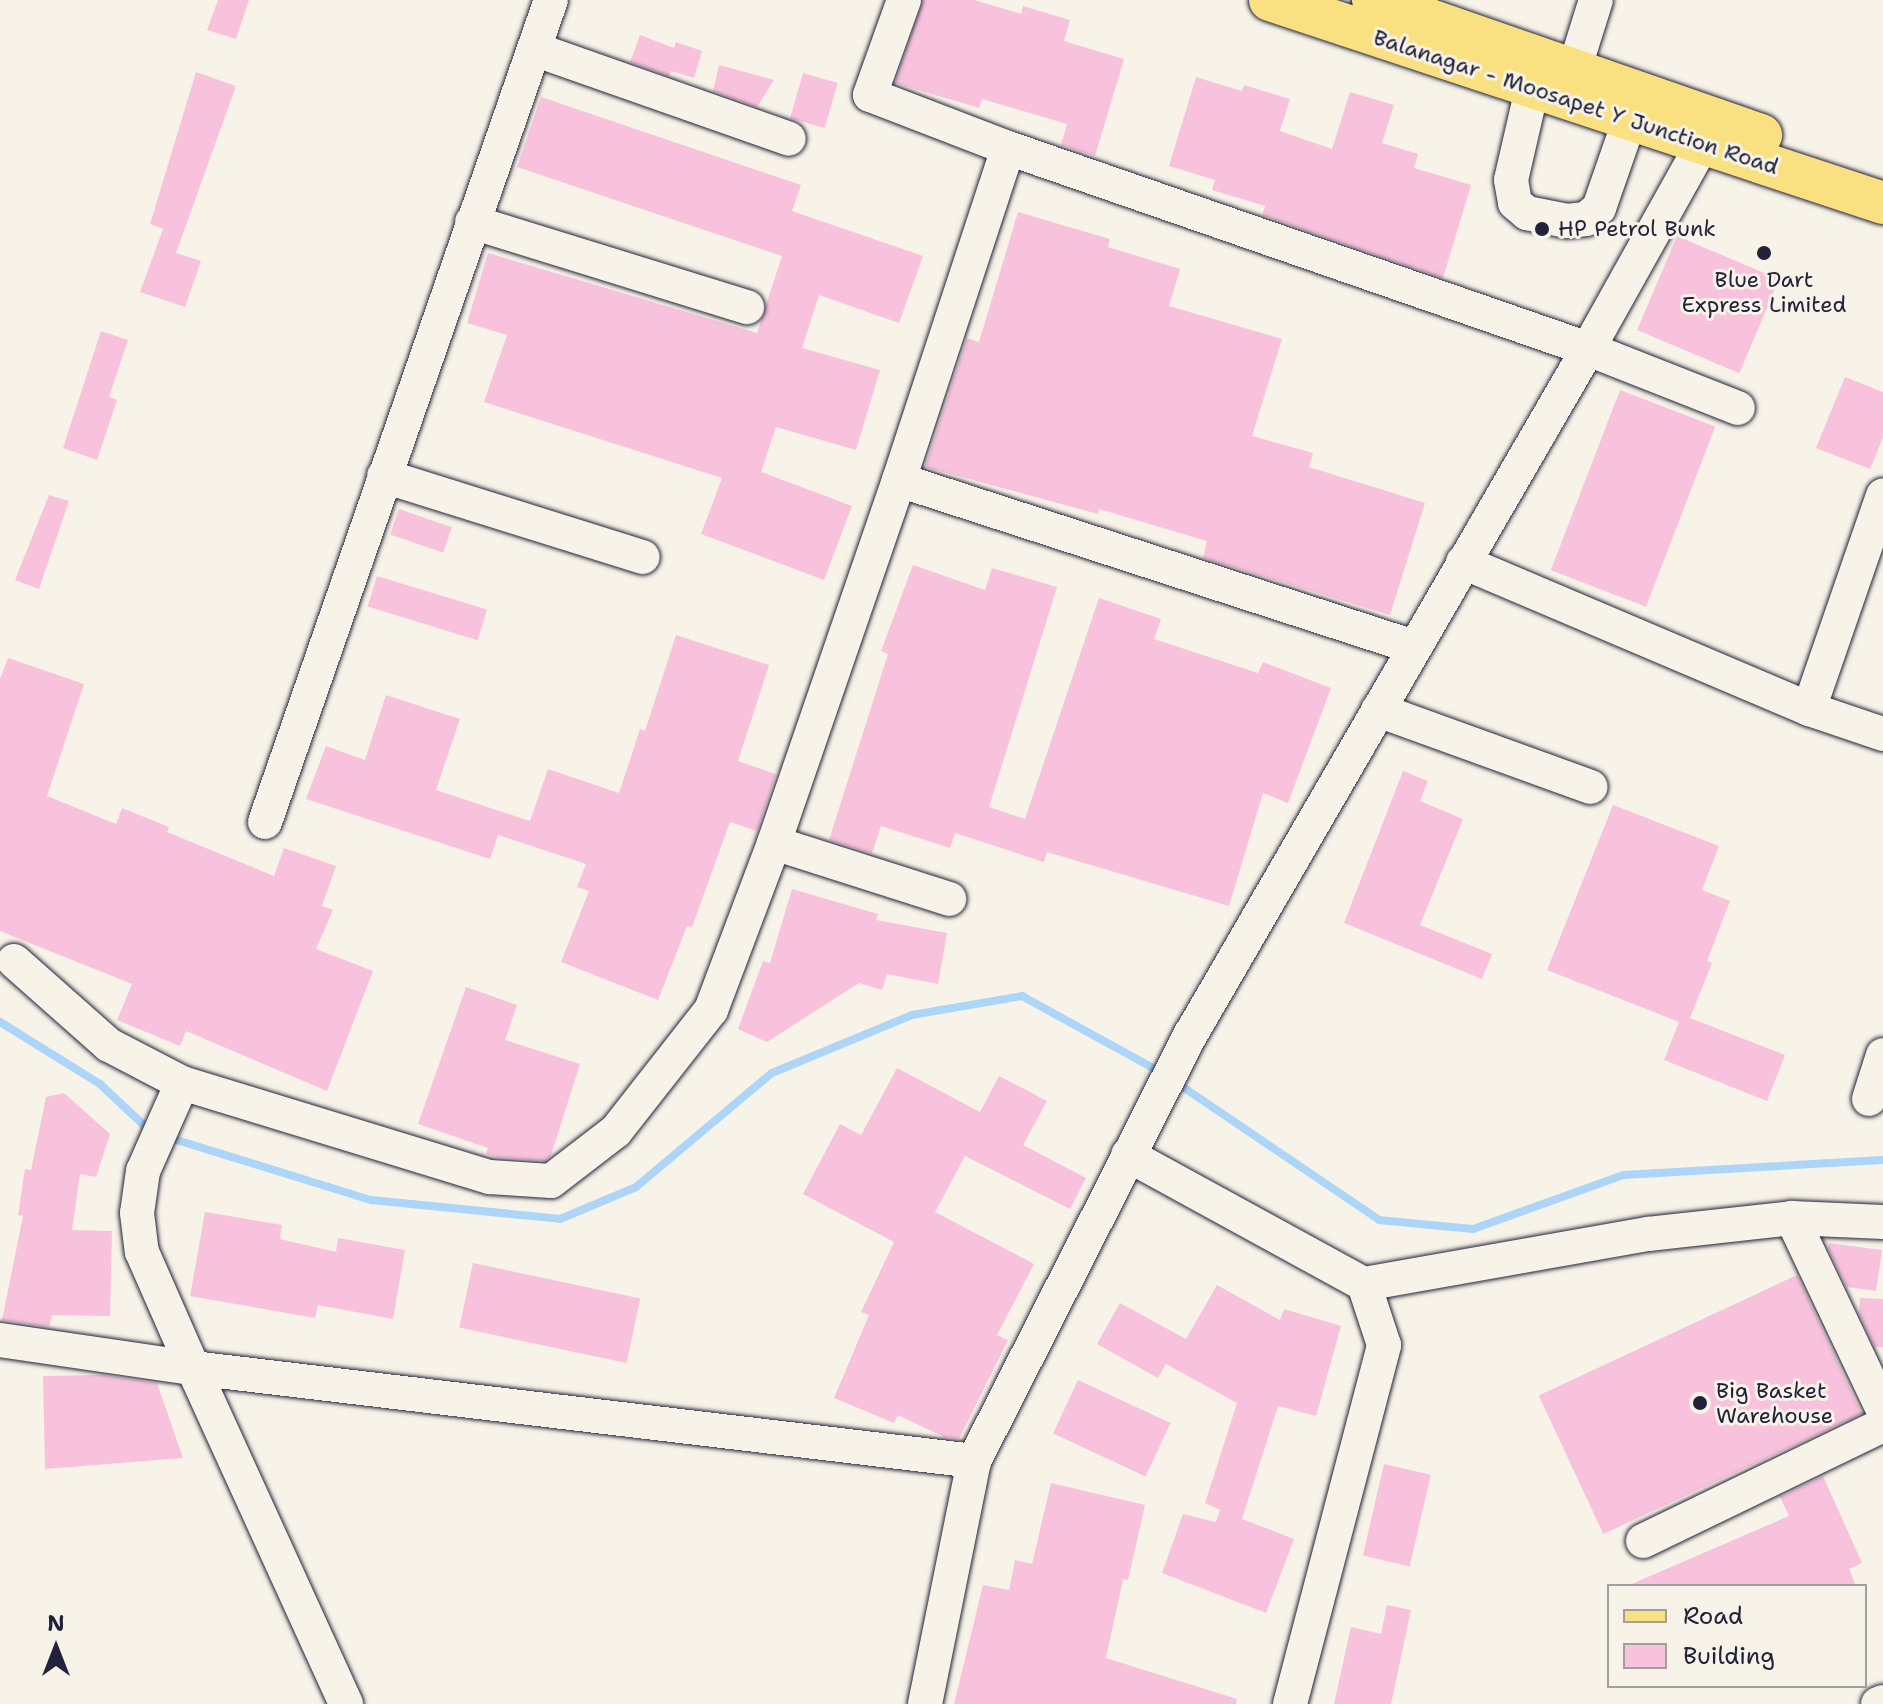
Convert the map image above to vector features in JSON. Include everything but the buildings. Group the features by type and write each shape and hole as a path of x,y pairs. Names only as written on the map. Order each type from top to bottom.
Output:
{"main road":[{"name":"Balanagar - Moosapet Y Junction Road","path":"1270,0 1629,122 1883,203"},
{"path":"1373,0 1883,178"}],"street":[{"path":"265,822 551,0"},
{"path":"904,0 870,95 1008,148 1588,349 1738,408"},
{"path":"1574,70 1596,0"},
{"path":"534,49 789,139"},
{"path":"1532,89 1511,180 1515,203 1527,213 1567,221 1586,219 1599,208 1629,122"},
{"path":"925,1704 974,1461 1191,1034 1588,349 1702,145"},
{"path":"14,961 109,1045 182,1083 490,1177 551,1181 616,1131 711,1010 774,843 899,480 1008,148"},
{"path":"472,222 747,307"},
{"path":"384,476 643,557"},
{"path":"899,480 1414,647"},
{"path":"1809,709 1883,495"},
{"path":"1463,562 1809,709 1883,734"},
{"path":"1378,710 1591,787"},
{"path":"774,843 949,899"},
{"path":"1869,1099 1883,1055"},
{"path":"182,1083 143,1171 137,1213 142,1252 346,1704"},
{"path":"1128,1155 1364,1284 1648,1234 1792,1218 1883,1222"},
{"path":"1792,1218 1883,1410"},
{"path":"1290,1704 1384,1345 1364,1284"},
{"path":"0,1340 193,1368 974,1461"},
{"path":"1643,1541 1883,1425"}],"waterway":[{"path":"167,1137 371,1200 560,1219 636,1187 772,1073 912,1015 1022,996 1162,1073"},
{"path":"0,1022 100,1084 150,1131"},
{"path":"1177,1083 1379,1220 1473,1229 1623,1175 1883,1160"}],"place":[{"name":"HP Petrol Bunk","path":"1542,229"},
{"name":"Blue Dart Express Limited","path":"1764,253"},
{"name":"Big Basket Warehouse","path":"1700,1403"}]}
